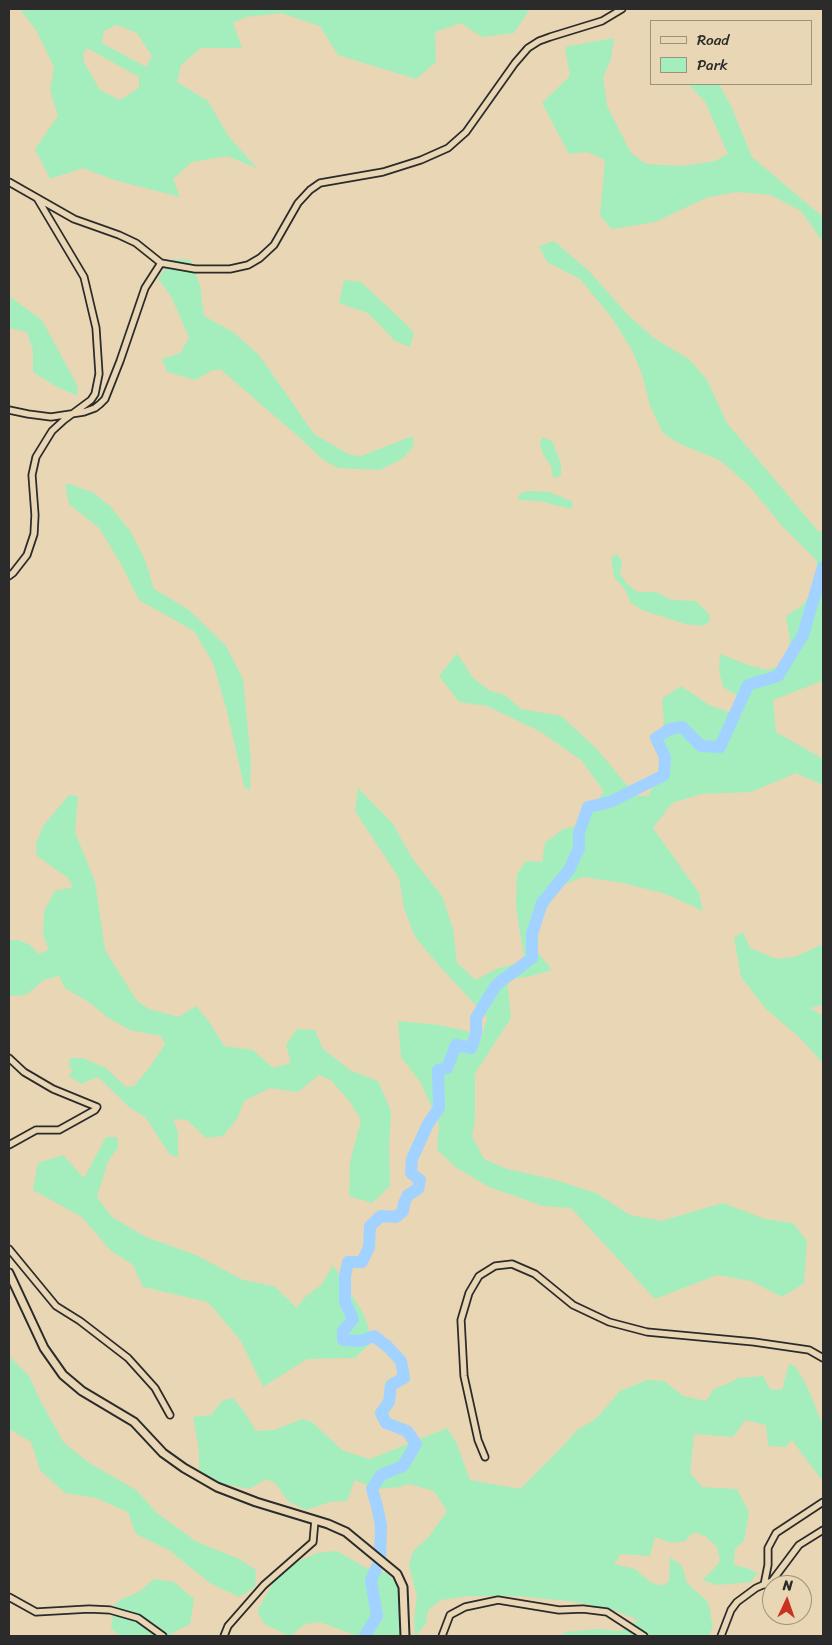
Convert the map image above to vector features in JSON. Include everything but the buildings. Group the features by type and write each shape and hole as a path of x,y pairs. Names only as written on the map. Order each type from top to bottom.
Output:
{"street":[{"path":"9,182 74,219 136,242 161,263 187,269 230,269 248,265 260,258 274,245 298,204 310,190 320,183 383,172 429,157 448,148 466,132 515,63 528,48 539,41 602,20 622,9"},
{"path":"9,576 27,555 34,534 35,514 32,475 36,457 52,431 91,400 97,385 99,367 96,328 84,277 36,196"},
{"path":"9,410 43,417 95,408 105,399 145,288 161,263"},
{"path":"9,1058 24,1072 53,1089 97,1107 95,1110 63,1128 36,1130 9,1145"},
{"path":"9,1248 56,1306 80,1321 128,1358 155,1388 170,1415"},
{"path":"485,1457 478,1440 464,1376 461,1320 469,1293 479,1276 495,1266 512,1264 535,1274 573,1305 609,1322 647,1332 754,1342 809,1350 823,1358"},
{"path":"9,1273 44,1348 63,1375 82,1391 134,1422 163,1453 217,1488 346,1532 397,1574 403,1587 405,1636"},
{"path":"766,1575 768,1548 776,1533 823,1502"},
{"path":"224,1636 228,1626 264,1585 313,1542 315,1520"},
{"path":"776,1575 799,1545 823,1530"},
{"path":"721,1636 731,1610 737,1602 762,1586"},
{"path":"9,1597 36,1612 90,1609 110,1610 138,1618 163,1636"},
{"path":"442,1636 450,1615 465,1607 498,1600 559,1610 583,1609 607,1612 644,1636"}],"green space":[{"path":"20,9 530,9 514,33 482,37 461,23 435,32 436,62 416,79 338,55 320,26 281,13 247,17 233,22 242,48 201,48 181,65 177,82 208,101 229,137 257,168 227,156 192,162 173,179 180,197 114,180 83,168 50,179 35,149 58,116 50,90 54,67 36,30","holes":["117,25 137,33 152,56 146,67 102,43 104,31","87,48 139,77 139,88 120,100 100,90 84,62 83,54"]},
{"path":"614,38 611,59 603,77 607,106 631,153 646,164 683,166 715,161 728,154 705,102 689,85 720,85 731,106 752,157 823,217 823,242 801,211 771,195 736,192 706,198 655,222 612,229 600,216 605,160 587,152 569,154 542,103 570,76 565,47"},
{"path":"554,241 589,271 628,315 654,338 690,360 707,380 727,423 819,532 823,531 822,681 773,700 776,732 823,759 823,785 796,773 751,792 701,794 672,803 653,828 699,893 703,911 666,894 623,883 583,877 559,887 539,922 534,948 552,970 527,977 507,979 511,1018 475,1073 475,1119 472,1136 484,1159 507,1169 552,1179 596,1193 630,1215 661,1221 723,1203 765,1219 793,1223 807,1241 804,1283 782,1297 751,1281 717,1275 655,1299 571,1208 543,1206 489,1187 457,1168 437,1150 439,1124 421,1083 401,1057 398,1021 439,1025 467,1031 480,1043 487,1017 415,937 404,908 399,878 355,811 358,788 393,824 412,858 442,896 453,929 457,963 476,980 496,969 525,961 516,903 517,874 526,861 542,862 545,843 563,829 585,824 590,810 604,792 582,761 541,732 487,706 459,702 439,676 457,653 473,678 490,691 505,695 521,709 561,716 597,749 636,796 648,796 662,766 658,749 664,722 662,699 681,686 709,705 742,716 741,698 723,687 719,669 720,654 751,666 769,670 786,662 790,640 786,616 801,606 816,591 820,575 816,560 783,527 750,487 721,461 678,443 663,433 650,406 642,374 632,350 612,318 580,279 547,262 539,246"},
{"path":"173,259 190,260 200,285 204,316 233,332 259,355 314,434 350,455 361,456 413,436 413,447 402,459 380,470 338,468 323,460 220,369 211,371 195,380 167,372 162,359 180,353 189,338 172,298 158,278"},
{"path":"344,280 361,282 404,322 414,333 410,347 395,341 368,313 339,303"},
{"path":"9,296 42,320 77,385 78,396 57,387 33,372 33,351 27,332 9,328"},
{"path":"542,437 552,441 561,464 561,476 553,478 551,466 543,454 540,444"},
{"path":"70,484 94,493 111,507 131,532 145,560 154,589 189,610 226,646 243,679 251,761 250,791 244,786 227,711 213,663 194,631 139,600 120,562 99,528 69,504 65,485"},
{"path":"528,491 549,492 559,496 573,502 571,509 539,501 518,500 519,494"},
{"path":"617,554 622,561 620,574 627,584 638,592 656,592 672,600 696,601 709,614 710,621 703,626 685,624 642,610 630,602 625,589 614,577 611,557"},
{"path":"69,795 78,796 75,832 95,882 105,950 137,1001 149,1009 179,1017 196,1006 210,1023 224,1046 253,1050 273,1068 291,1063 286,1045 297,1029 315,1030 323,1049 350,1070 378,1081 391,1111 389,1148 390,1186 372,1203 349,1196 350,1162 361,1120 350,1102 331,1080 319,1075 298,1092 270,1088 244,1101 237,1119 223,1136 206,1138 187,1120 173,1119 178,1132 178,1157 170,1155 146,1118 129,1107 98,1077 81,1084 69,1076 73,1070 69,1067 70,1058 83,1058 106,1068 126,1087 134,1086 165,1044 161,1036 130,1030 107,1017 90,1003 65,988 59,976 44,980 26,995 9,996 9,940 19,940 30,945 39,954 49,950 43,934 44,911 55,891 73,887 68,878 37,856 36,844 43,826"},
{"path":"743,932 750,948 777,959 795,957 823,944 823,1005 810,1008 823,1016 823,1063 799,1037 766,1009 741,977 734,938"},
{"path":"106,1137 117,1137 118,1148 108,1161 97,1197 112,1217 146,1237 196,1255 243,1280 274,1286 297,1308 304,1298 322,1284 333,1265 363,1313 373,1341 355,1358 307,1359 263,1387 241,1341 208,1302 143,1287 133,1265 110,1250 82,1217 33,1190 38,1163 63,1155 84,1178"},
{"path":"9,1356 29,1376 64,1443 88,1462 136,1490 157,1513 197,1542 239,1559 256,1570 255,1587 239,1597 210,1583 169,1550 136,1534 128,1512 96,1498 65,1493 40,1470 31,1442 9,1429"},
{"path":"789,1364 795,1366 806,1384 823,1425 823,1478 821,1479 792,1440 785,1447 768,1446 766,1425 745,1420 733,1437 694,1434 690,1473 702,1487 737,1489 749,1512 744,1541 735,1549 734,1565 757,1573 751,1582 717,1585 702,1580 720,1561 717,1547 705,1536 694,1532 685,1541 671,1543 655,1537 650,1556 621,1554 614,1564 635,1569 650,1582 662,1586 669,1581 670,1557 682,1566 687,1583 708,1602 713,1627 708,1636 562,1636 564,1632 598,1629 621,1631 638,1620 611,1609 569,1601 517,1596 470,1596 441,1600 428,1610 426,1624 415,1636 414,1619 417,1597 409,1565 413,1551 429,1537 447,1511 434,1491 409,1484 400,1487 376,1489 355,1480 347,1501 330,1502 306,1510 288,1501 275,1483 266,1479 250,1489 214,1482 199,1470 199,1450 193,1417 211,1415 223,1400 233,1398 256,1431 274,1430 302,1419 312,1422 343,1451 370,1459 447,1428 456,1442 470,1480 520,1489 576,1431 597,1418 620,1391 647,1380 664,1381 683,1396 706,1401 714,1389 738,1378 763,1376 770,1389 782,1390"},
{"path":"337,1551 364,1567 389,1574 402,1592 409,1609 405,1636 358,1636 319,1622 305,1624 290,1636 264,1624 257,1611 276,1578 292,1564 317,1553"},
{"path":"154,1579 174,1582 194,1599 190,1624 167,1636 120,1636 111,1628 115,1604 139,1592"}],"waterway":[{"path":"365,1636 377,1616 371,1580 380,1560 381,1526 372,1489 381,1475 403,1466 416,1444 407,1431 386,1423 381,1413 389,1402 391,1385 404,1378 401,1361 374,1336 361,1341 343,1340 343,1331 353,1319 345,1302 345,1276 348,1262 362,1262 369,1247 370,1226 381,1216 396,1217 403,1211 408,1195 418,1189 420,1180 411,1173 412,1159 428,1124 439,1108 438,1070 447,1068 456,1045 471,1048 476,1034 476,1018 496,985 532,958 532,934 542,903 569,870 579,848 579,833 588,807 610,802 664,775 665,757 656,738 670,729 682,727 701,746 720,747 748,685 778,676 803,635 823,567"}]}
